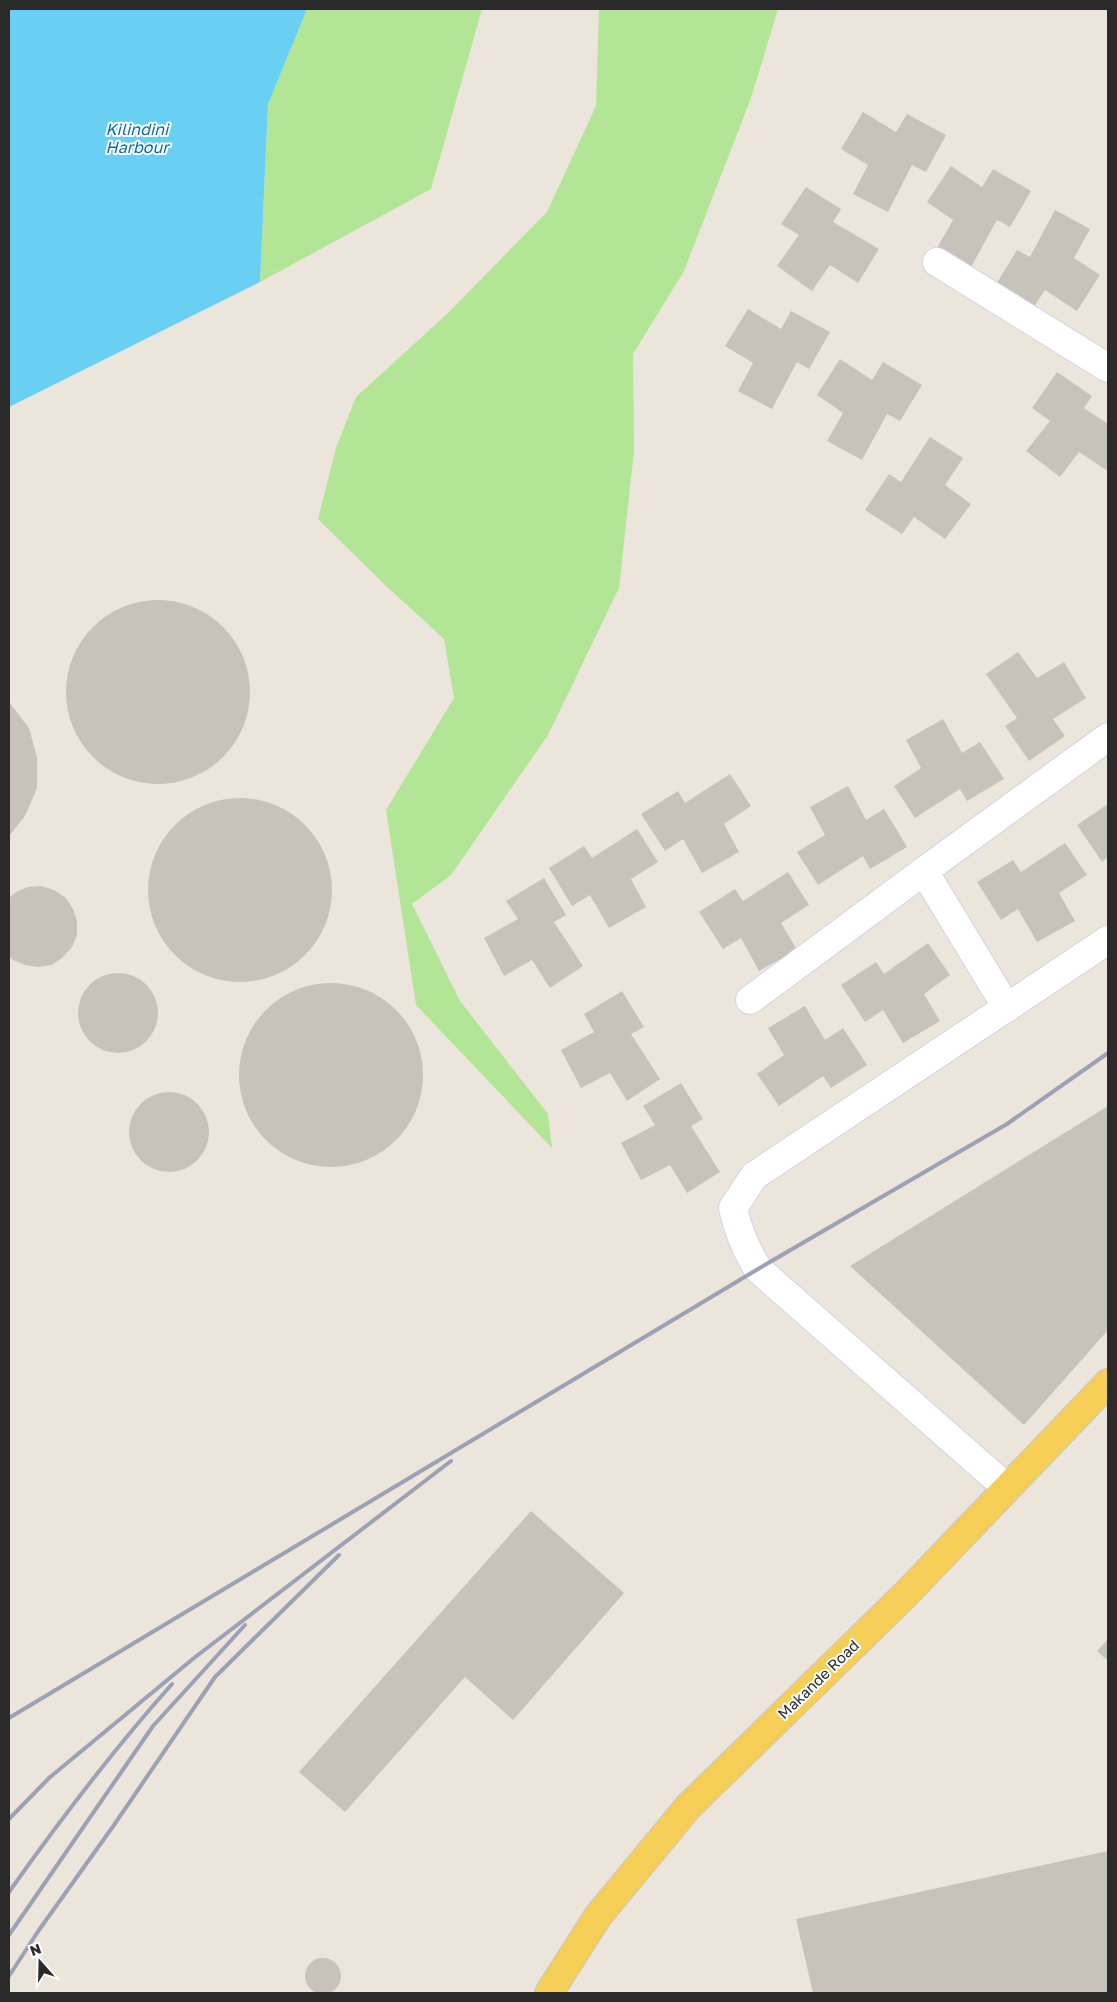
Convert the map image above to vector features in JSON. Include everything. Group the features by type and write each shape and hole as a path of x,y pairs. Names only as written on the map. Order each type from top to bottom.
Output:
{"main road":[{"name":"Makande Road","path":"549,1993 598,1916 688,1808 906,1594 1108,1383"}],"street":[{"path":"937,262 1108,368"},
{"path":"750,1000 1108,737"},
{"path":"924,871 1007,1008"},
{"path":"1007,1488 758,1269 748,1252 738,1228 733,1208 754,1176 1108,940"}],"green space":[{"path":"307,9 482,9 431,189 260,282 268,103"},
{"path":"599,9 778,9 751,98 684,271 633,354 634,451 619,588 548,735 451,875 412,904 460,1001 548,1114 552,1148 416,1005 386,810 454,698 444,639 385,585 318,519 336,448 356,397 448,313 547,212 596,106"}],"water":[{"name":"Kilindini Harbour","path":"9,9 307,9 268,104 260,282 9,407"}],"building":[{"path":"863,112 896,132 907,114 946,135 926,172 912,165 888,212 853,194 868,165 841,149"},
{"path":"951,166 982,187 993,169 1031,191 1010,227 997,220 971,267 937,248 953,220 927,202"},
{"path":"806,187 841,209 833,222 879,249 858,283 830,265 812,291 777,266 799,235 781,224"},
{"path":"1055,210 1090,229 1074,258 1100,275 1077,311 1045,290 1033,308 995,286 1017,250 1030,257"},
{"path":"748,309 781,329 791,311 830,332 809,369 797,362 772,409 738,391 753,363 725,346"},
{"path":"840,359 872,380 883,362 922,385 900,421 887,414 862,460 827,441 843,413 817,395"},
{"path":"1057,372 1092,396 1084,408 1108,424 1108,467 1106,470 1079,452 1060,477 1026,451 1050,421 1032,408"},
{"path":"930,437 963,458 945,485 971,504 945,539 914,517 902,534 865,510 889,474 901,482"},
{"path":"158,600 176,602 193,607 223,627 243,657 248,674 250,692 248,710 243,727 223,757 193,777 176,782 158,784 140,782 123,777 93,757 73,727 68,710 66,692 68,674 73,657 93,627 123,607 140,602"},
{"path":"1018,652 1037,678 1064,662 1086,698 1053,719 1065,736 1029,761 1005,726 1017,718 986,674"},
{"path":"9,702 29,728 37,757 37,788 25,816 9,836"},
{"path":"943,719 962,753 980,742 1004,779 967,801 960,789 915,818 894,786 921,768 906,740"},
{"path":"730,774 751,806 724,824 739,852 702,873 683,839 665,851 641,814 678,791 685,803"},
{"path":"848,786 866,820 884,809 907,847 870,869 863,856 818,885 797,852 825,835 810,807"},
{"path":"240,798 258,800 275,805 305,825 325,855 330,872 332,890 330,908 325,925 305,955 275,975 258,980 240,982 222,980 205,975 175,955 155,925 150,908 148,890 150,872 155,855 175,825 205,805 222,800"},
{"path":"1108,804 1108,857 1102,862 1077,825"},
{"path":"637,829 658,862 631,879 646,907 609,928 590,895 572,906 549,868 584,846 592,858"},
{"path":"1065,843 1087,875 1059,893 1075,921 1037,942 1018,909 1001,920 977,882 1013,860 1021,872"},
{"path":"788,872 809,905 781,923 797,950 759,971 741,938 723,949 699,912 735,889 743,901"},
{"path":"544,878 566,915 554,922 583,966 550,988 532,960 504,976 484,938 518,919 506,901"},
{"path":"41,886 54,890 66,898 73,909 77,921 77,935 72,947 63,957 52,965 38,967 25,965 13,960 9,956 9,898 16,892 28,887"},
{"path":"928,943 950,975 924,994 940,1021 903,1043 883,1010 865,1022 841,985 876,962 884,974"},
{"path":"118,973 133,976 146,985 155,998 158,1013 155,1028 146,1041 133,1050 118,1053 103,1050 90,1041 81,1028 78,1013 81,998 90,985 103,976"},
{"path":"331,983 349,985 366,990 396,1010 416,1040 421,1057 423,1075 421,1093 416,1110 396,1140 366,1160 349,1165 331,1167 313,1165 296,1160 266,1140 246,1110 241,1093 239,1075 241,1057 246,1040 266,1010 296,990 313,985"},
{"path":"622,991 644,1027 631,1034 660,1079 627,1101 610,1073 581,1088 561,1050 594,1032 584,1014"},
{"path":"805,1006 825,1040 843,1028 867,1065 831,1088 823,1076 779,1106 757,1074 784,1055 768,1028"},
{"path":"681,1083 703,1119 691,1126 720,1172 687,1193 670,1165 641,1180 621,1143 655,1125 643,1106"},
{"path":"169,1092 184,1095 197,1104 206,1117 209,1132 206,1147 197,1160 184,1169 169,1172 154,1169 141,1160 132,1147 129,1132 132,1117 141,1104 154,1095"},
{"path":"1108,1106 1108,1330 1024,1425 850,1266"},
{"path":"531,1511 624,1593 513,1720 465,1677 345,1812 299,1772"},
{"path":"1108,1639 1108,1661 1097,1651"},
{"path":"1108,1851 1108,1993 813,1993 796,1919"},
{"path":"323,1958 335,1964 341,1976 335,1988 323,1994 311,1988 305,1976 311,1964"}],"railway":[{"path":"9,1718 758,1269 1007,1124 1108,1053"},
{"path":"9,1819 49,1778 194,1658 451,1461"},
{"path":"9,1976 215,1677 339,1555"},
{"path":"9,1935 153,1726 245,1625"},
{"path":"9,1892 88,1786 172,1684"}]}
